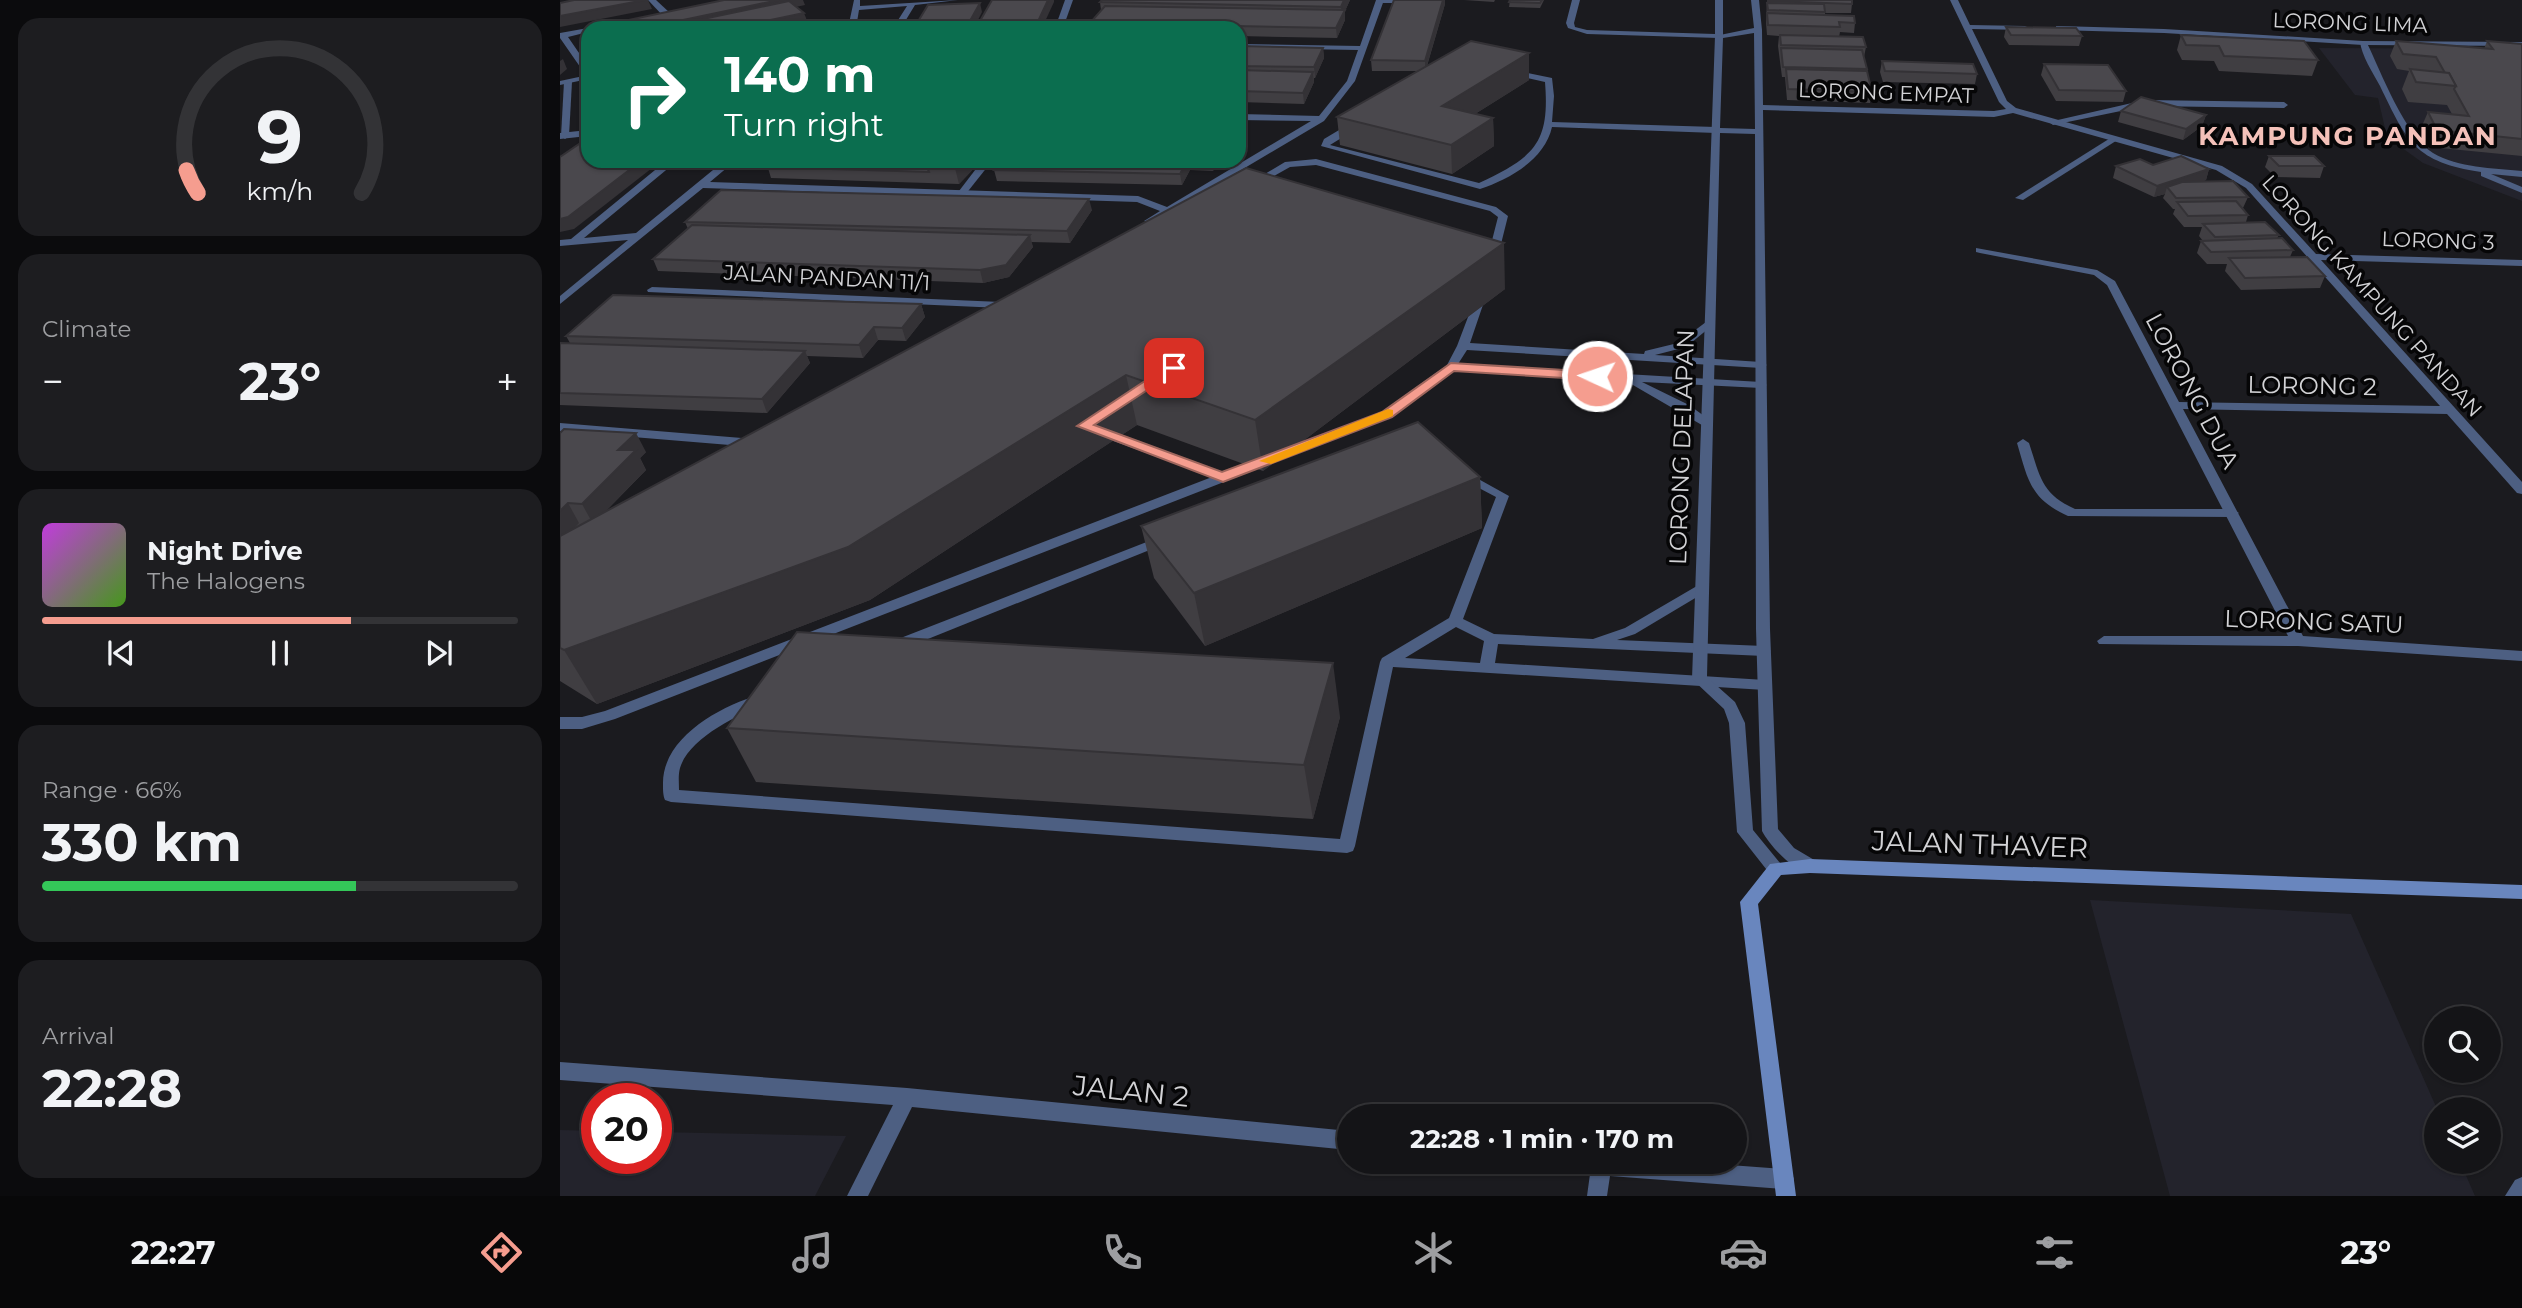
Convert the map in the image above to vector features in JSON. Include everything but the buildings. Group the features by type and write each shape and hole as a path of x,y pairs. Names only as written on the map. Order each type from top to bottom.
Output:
{"street":[{"path":"652,0 667,15"},
{"path":"857,4 954,0"},
{"path":"1062,21 1069,0"},
{"path":"1246,163 1321,119 1351,81 1379,0 1428,1"},
{"path":"1576,0 1570,23 1573,28 1587,32 1719,36 1758,30"},
{"name":"LORONG DELAPAN","path":"1699,679 1719,0"},
{"path":"1755,0 1758,30 1764,652 1770,831 1788,853 1811,866"},
{"path":"1954,0 2003,102 2012,110"},
{"path":"901,21 913,3"},
{"path":"653,18 680,13"},
{"path":"635,21 640,20"},
{"path":"1966,27 2030,28"},
{"name":"LORONG LIMA","path":"2043,28 2164,30 2363,43 2522,45"},
{"path":"581,32 561,36 581,65"},
{"path":"2363,43 2417,145 2443,161 2469,168 2522,190"},
{"path":"1246,46 1362,48"},
{"path":"1466,62 1549,80 1547,124 1542,144 1535,154 1480,186 1329,148 1324,144 1455,64 1466,62"},
{"path":"581,77 564,83 563,136 581,133"},
{"path":"2053,122 2145,103 2284,105"},
{"name":"LORONG EMPAT","path":"1759,107 1994,114 2012,110"},
{"name":"LORONG KAMPUNG PANDAN","path":"2012,110 2218,168 2235,176 2522,490"},
{"path":"1246,117 1321,119"},
{"path":"1547,124 1759,132"},
{"path":"2020,198 2115,139"},
{"path":"560,723 582,723 610,715 831,624 1387,414 1451,367 1463,346 1487,280 1503,216 1493,209 1316,162 1288,164 1243,190"},
{"path":"572,243 663,168"},
{"path":"560,301 722,168"},
{"path":"962,193 982,168"},
{"path":"1143,224 1238,168"},
{"path":"2469,168 2522,174"},
{"path":"1265,177 1278,181"},
{"path":"701,185 1138,199 1167,210"},
{"path":"560,243 638,236"},
{"path":"1483,239 1496,243"},
{"name":"LORONG DUA","path":"1980,250 2105,277 2298,641"},
{"name":"LORONG 3","path":"2311,257 2522,263"},
{"path":"1470,288 1487,280"},
{"name":"JALAN PANDAN 11/1","path":"652,290 1001,305"},
{"path":"976,319 1013,298"},
{"path":"1623,356 1682,345 1710,322"},
{"path":"1463,346 1761,365"},
{"path":"1451,367 1761,385"},
{"path":"1623,377 1654,390 1707,424"},
{"name":"LORONG 2","path":"2175,405 2449,410"},
{"path":"1084,426 1223,477"},
{"path":"560,427 765,440 736,457"},
{"path":"2023,443 2039,492 2049,504 2073,513 2232,513"},
{"path":"768,696 730,712 695,737 673,768 671,796 1347,845 1387,662 1455,621 1503,496 1454,470"},
{"path":"885,650 1183,532"},
{"path":"1587,643 1629,631 1702,588"},
{"path":"1455,621 1492,639 1764,652"},
{"path":"1487,666 1492,639"},
{"name":"LORONG SATU","path":"2104,641 2298,641 2522,656"},
{"path":"1387,662 1765,685"},
{"path":"1671,1174 1785,1187 1749,902 1776,869 1745,832 1737,723 1730,706 1699,679"},
{"name":"JALAN THAVER","path":"1776,869 1811,866 2522,892"},
{"name":"JALAN 2","path":"560,1072 907,1097 1337,1140"},
{"path":"857,1196 907,1097"},
{"path":"1597,1196 1600,1174"},
{"path":"2515,1196 2522,1187"}],"shaded area":[{"path":"2319,48 2522,49 2522,201 2423,163 2387,137 2378,98 2355,95"},
{"path":"2090,900 2351,914 2432,1097 2424,1097 2424,1174 2465,1174 2475,1196 2170,1196"},
{"path":"560,1130 581,1131 581,1174 672,1174 672,1132 846,1136 815,1196 560,1196"}],"slow traffic":[{"path":"1266,461 1388,413"}],"district":[{"name":"KAMPUNG PANDAN","path":"2348,136"}],"route":[{"path":"1174,368 1084,426 1223,477 1387,414 1451,367 1597,376"}]}
